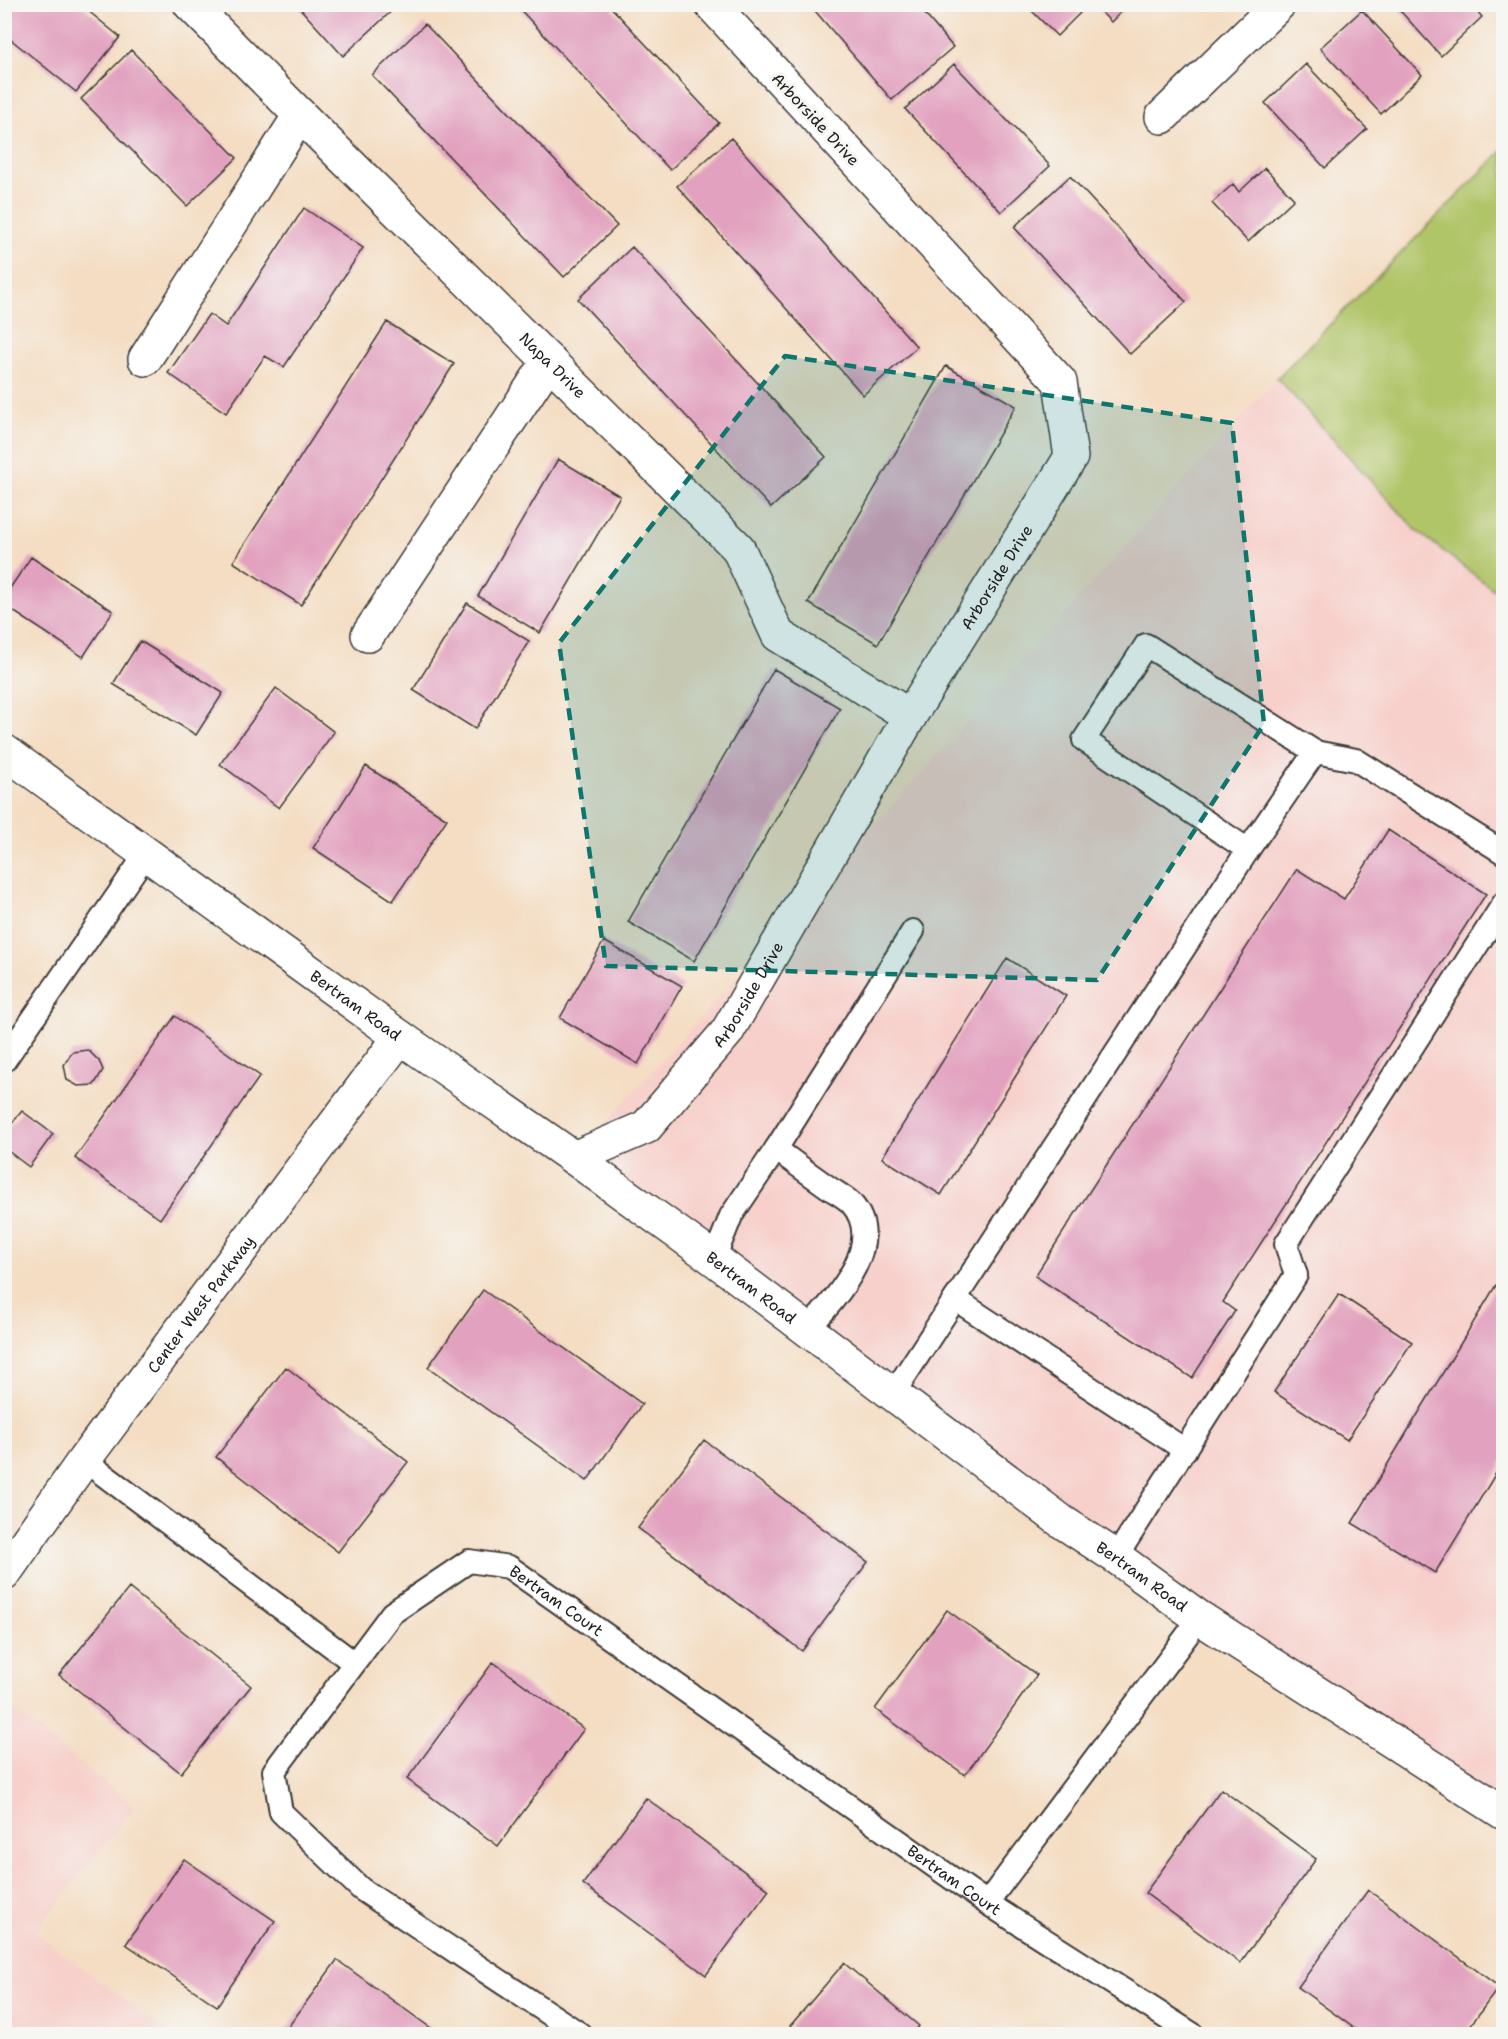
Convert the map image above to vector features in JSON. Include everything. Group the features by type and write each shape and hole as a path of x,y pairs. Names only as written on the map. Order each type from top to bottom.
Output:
{"street":[{"name":"Napa Drive","path":"190,4 738,548 778,636 910,716"},
{"name":"Arborside Drive","path":"574,1158 646,1126 728,1032 910,716 1071,457 1060,382 711,4"},
{"path":"1162,117 1279,4"},
{"path":"145,359 300,115"},
{"path":"368,635 549,361"},
{"name":"Bertram Road","path":"4,751 400,1037 714,1259 1061,1521 1116,1557 1200,1618 1503,1813"},
{"name":"Center West Parkway","path":"4,1574 84,1460 400,1037"}],"lane":[{"path":"1248,850 1084,740 1146,645 1315,752 1356,760 1503,853"},
{"path":"893,1394 1248,850 1315,752"},
{"path":"4,1061 146,854"},
{"path":"1116,1557 1296,1275 1286,1244 1503,903"},
{"path":"714,1259 731,1216 776,1149 913,931"},
{"path":"776,1149 851,1203 861,1220 865,1234 864,1244 852,1273 837,1296 807,1330"},
{"path":"955,1299 1185,1450"},
{"path":"84,1460 354,1663"},
{"name":"Bertram Court","path":"580,2034 361,1889 281,1812 274,1771 354,1663 392,1613 469,1561 509,1567 987,1903 1192,2034"},
{"path":"987,1903 1200,1618"}],"highlighted area":[{"path":"785,356 1232,423 1264,724 1097,980 606,966 559,643"}],"shaded area":[{"path":"1503,150 1503,1815 574,1158 1277,378"},
{"path":"5,1703 135,1807 35,1932 170,2034 5,2034"}],"green space":[{"path":"1503,150 1503,597 1416,530 1277,378"}],"building":[{"path":"296,4 399,4 343,56"},
{"path":"515,4 608,4 719,123 670,170"},
{"path":"809,4 916,4 953,47 892,100"},
{"path":"1039,4 1080,4 1084,9 1057,36 1032,11"},
{"path":"1093,4 1129,4 1111,22"},
{"path":"1394,4 1471,4 1482,17 1441,56"},
{"path":"4,5 81,5 120,37 76,92 4,34"},
{"path":"1362,10 1422,75 1381,114 1320,48"},
{"path":"425,24 617,226 564,277 372,75"},
{"path":"131,50 237,158 187,206 81,99"},
{"path":"954,64 1050,166 1001,212 905,109"},
{"path":"1306,64 1367,129 1325,168 1265,103"},
{"path":"731,138 917,347 863,395 677,186"},
{"path":"1265,168 1294,199 1248,242 1212,203 1233,184 1239,192"},
{"path":"1070,176 1186,302 1130,354 1014,227"},
{"path":"304,208 363,248 284,367 265,356 226,413 168,373 209,314 226,326"},
{"path":"632,247 826,457 771,508 578,299"},
{"path":"387,322 454,364 301,605 233,562"},
{"path":"946,366 1016,406 878,644 808,603"},
{"path":"558,459 620,496 540,633 478,596"},
{"path":"31,557 113,611 83,657 4,605 4,597"},
{"path":"467,603 529,641 475,729 413,690"},
{"path":"140,641 223,693 196,735 113,684"},
{"path":"774,669 840,708 694,961 628,922"},
{"path":"276,688 334,732 279,808 220,764"},
{"path":"366,766 447,819 393,901 313,848"},
{"path":"1388,830 1486,894 1223,1302 1235,1311 1192,1378 1035,1276 1297,869 1344,899"},
{"path":"604,941 682,986 638,1064 560,1018"},
{"path":"1007,958 1066,996 941,1195 882,1158"},
{"path":"175,1016 260,1076 160,1219 75,1158"},
{"path":"88,1050 99,1061 103,1070 94,1085 78,1086 67,1080 64,1065 72,1052"},
{"path":"22,1111 53,1134 29,1167 4,1148 4,1133"},
{"path":"1496,1285 1504,1290 1504,1460 1435,1573 1352,1523"},
{"path":"483,1290 642,1404 587,1481 428,1367"},
{"path":"1339,1294 1412,1342 1347,1440 1274,1392"},
{"path":"286,1367 408,1462 338,1552 216,1457"},
{"path":"704,1440 868,1562 802,1651 638,1528"},
{"path":"129,1588 251,1686 181,1773 59,1675"},
{"path":"947,1610 1037,1675 965,1775 875,1709"},
{"path":"493,1662 584,1729 498,1846 407,1779"},
{"path":"1221,1789 1316,1859 1240,1963 1145,1893"},
{"path":"646,1798 769,1890 706,1975 583,1884"},
{"path":"184,1859 275,1921 217,2006 126,1944"},
{"path":"1368,1890 1499,1987 1464,2034 1362,2034 1298,1987"},
{"path":"337,1960 439,2034 283,2034"},
{"path":"844,1963 919,2026 912,2034 800,2034 790,2026"}]}
